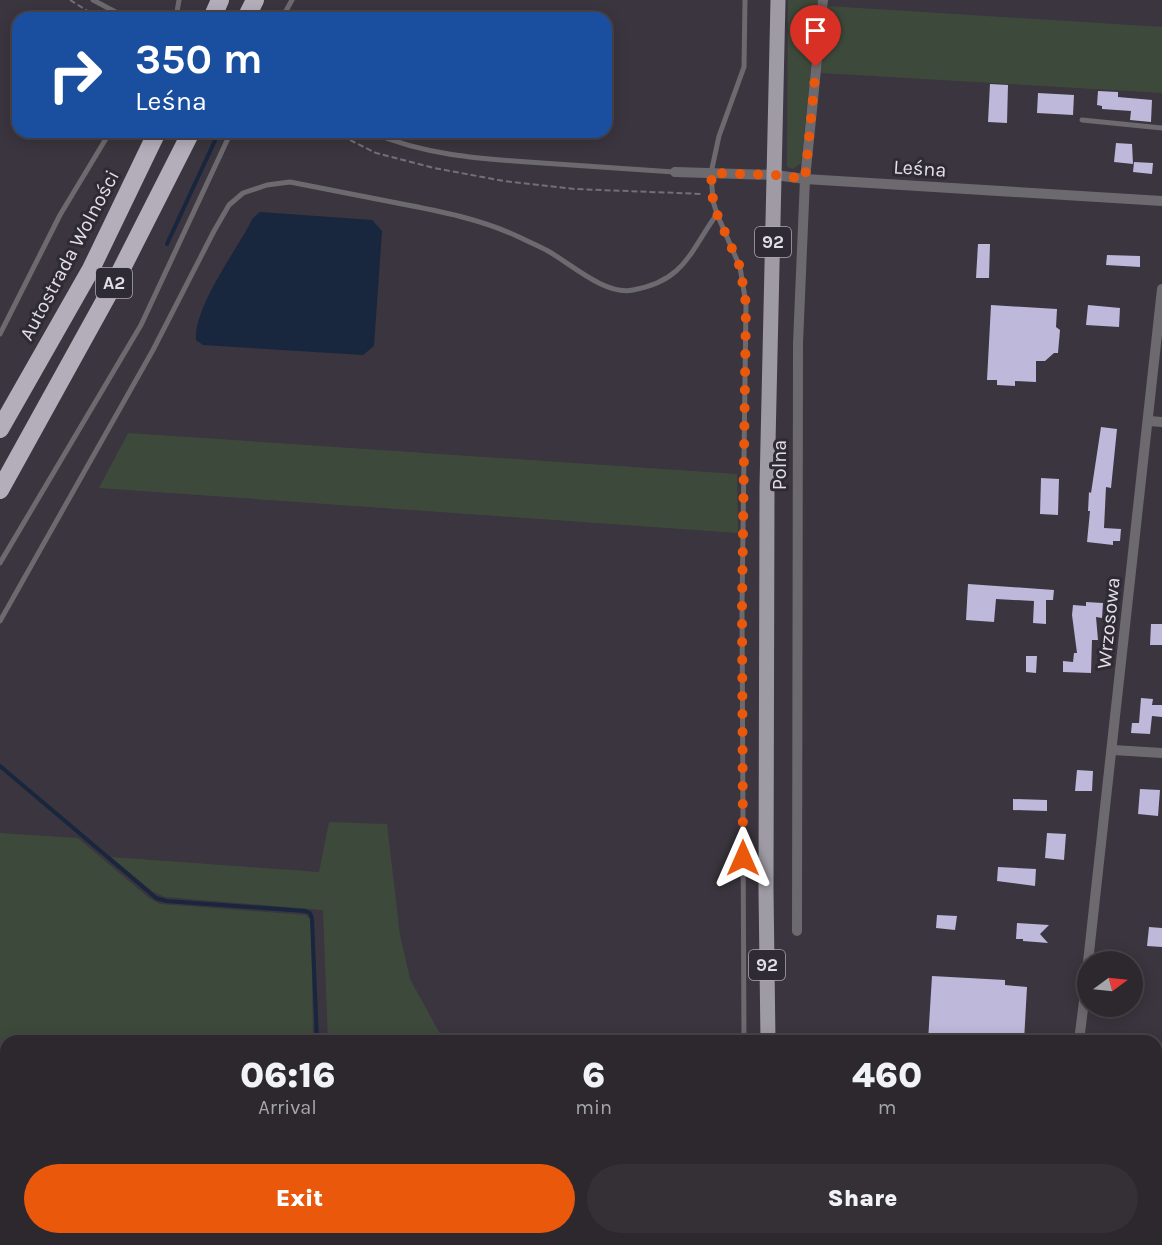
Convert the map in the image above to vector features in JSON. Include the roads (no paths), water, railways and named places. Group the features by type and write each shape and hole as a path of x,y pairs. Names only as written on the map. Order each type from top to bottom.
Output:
{"highway":[{"name":"Autostrada Wolności","path":"0,429 91,269 154,138"},
{"name":"A2","path":"0,490 115,282 188,138"}],"main road":[{"name":"92","path":"768,1035 767,499 778,0"}],"street":[{"name":"Polna","path":"797,931 798,343 805,179 823,0"},
{"name":"Leśna","path":"675,172 775,175 805,179 1162,201"},
{"name":"Wrzosowa","path":"1089,951 1162,289"},
{"path":"1149,421 1162,422"},
{"path":"1113,750 1162,753"},
{"path":"1080,1035 1082,1017"}],"lane":[{"path":"93,0 116,12"},
{"path":"744,1035 742,607 746,304 740,267 717,214 711,173 718,136 744,67 745,0"},
{"path":"1082,120 1162,128"},
{"path":"0,333 60,215 106,138"},
{"path":"0,563 141,325 228,138"},
{"path":"385,138 445,154 484,159 675,172"},
{"path":"0,621 153,350 214,231 229,206 243,193 267,185 290,182 453,214 503,230 548,251 597,283 630,291 649,286 673,275 693,254 700,237 717,214"}],"water":[{"path":"260,212 372,220 382,231 374,346 363,355 203,345 196,340 197,326 209,295 253,218"}],"waterway":[{"path":"167,244 216,138"},
{"path":"0,766 156,898 166,901 310,913 317,1035"}]}
